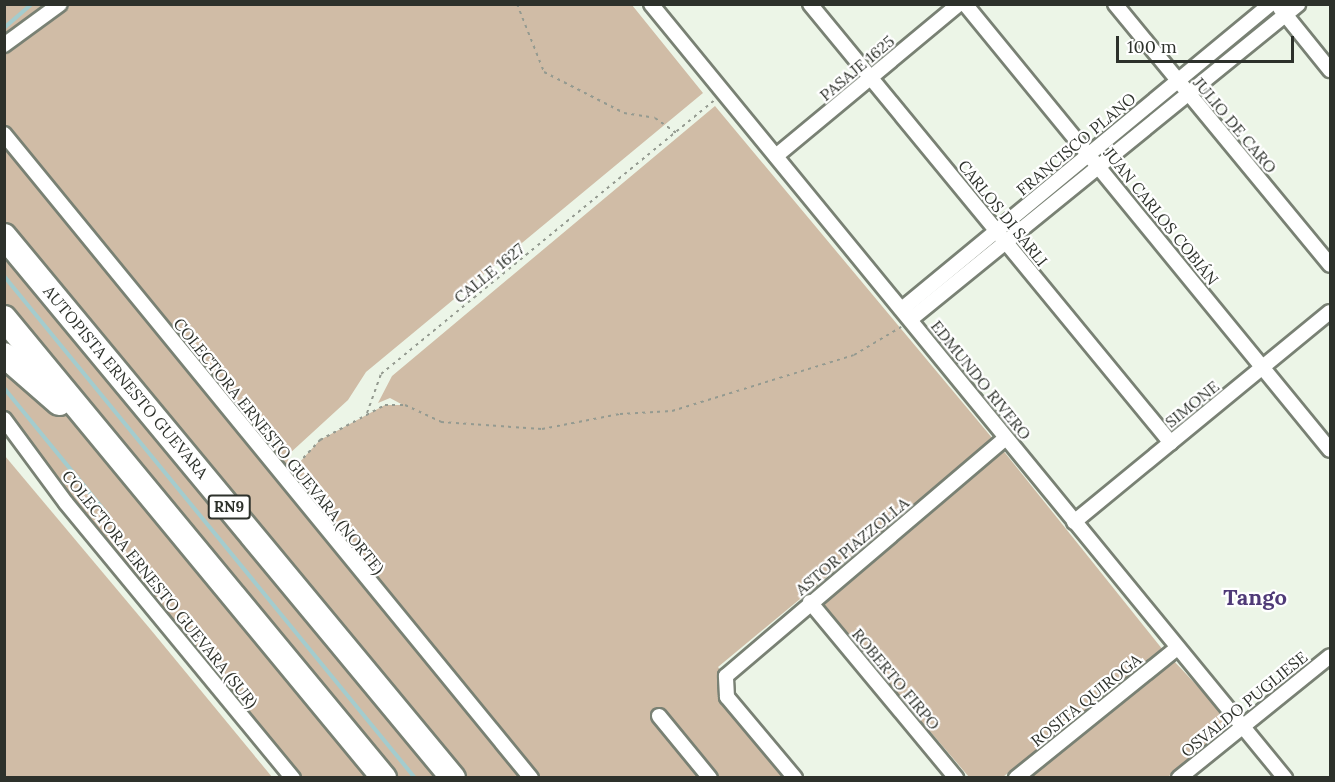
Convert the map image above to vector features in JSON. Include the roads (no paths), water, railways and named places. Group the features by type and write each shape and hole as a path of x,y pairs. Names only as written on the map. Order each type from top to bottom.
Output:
{"highway":[{"name":"AUTOPISTA ERNESTO GUEVARA","path":"4,236 453,777"},
{"path":"4,318 384,777"},
{"path":"4,355 119,457"}],"street":[{"path":"4,45 60,4"},
{"name":"EDMUNDO RIVERO","path":"651,4 1285,777"},
{"name":"CARLOS DI SARLI","path":"810,4 1171,443"},
{"name":"PASAJE 1625","path":"776,156 959,4"},
{"name":"JUAN CARLOS COBIÁN","path":"965,4 1330,450"},
{"name":"JULIO DE CARO","path":"1115,4 1330,266"},
{"name":"FRANCISCO PLANO","path":"1001,237 1089,155 1271,4"},
{"name":"FRANCISCO PLANO","path":"907,314 1001,237 1099,166 1188,94 1281,10 1298,4"},
{"path":"1281,10 1330,70"},
{"name":"COLECTORA ERNESTO GUEVARA (NORTE)","path":"4,134 531,777"},
{"name":"SIMONE","path":"1074,522 1330,312"},
{"name":"COLECTORA ERNESTO GUEVARA (SUR)","path":"4,419 66,503 293,777"},
{"name":"ASTOR PIAZZOLLA","path":"795,777 727,697 724,684 730,671 1006,438"},
{"name":"ROBERTO FIRPO","path":"810,602 956,777"},
{"name":"ROSITA QUIROGA","path":"1016,777 1178,648"},
{"name":"OSVALDO PUGLIESE","path":"1179,777 1330,656"},
{"path":"659,716 710,777"}],"waterway":[{"path":"4,28 32,4"},
{"path":"4,276 415,778"},
{"path":"4,388 108,515"}],"district":[{"name":"Tango","path":"1255,598"}]}
